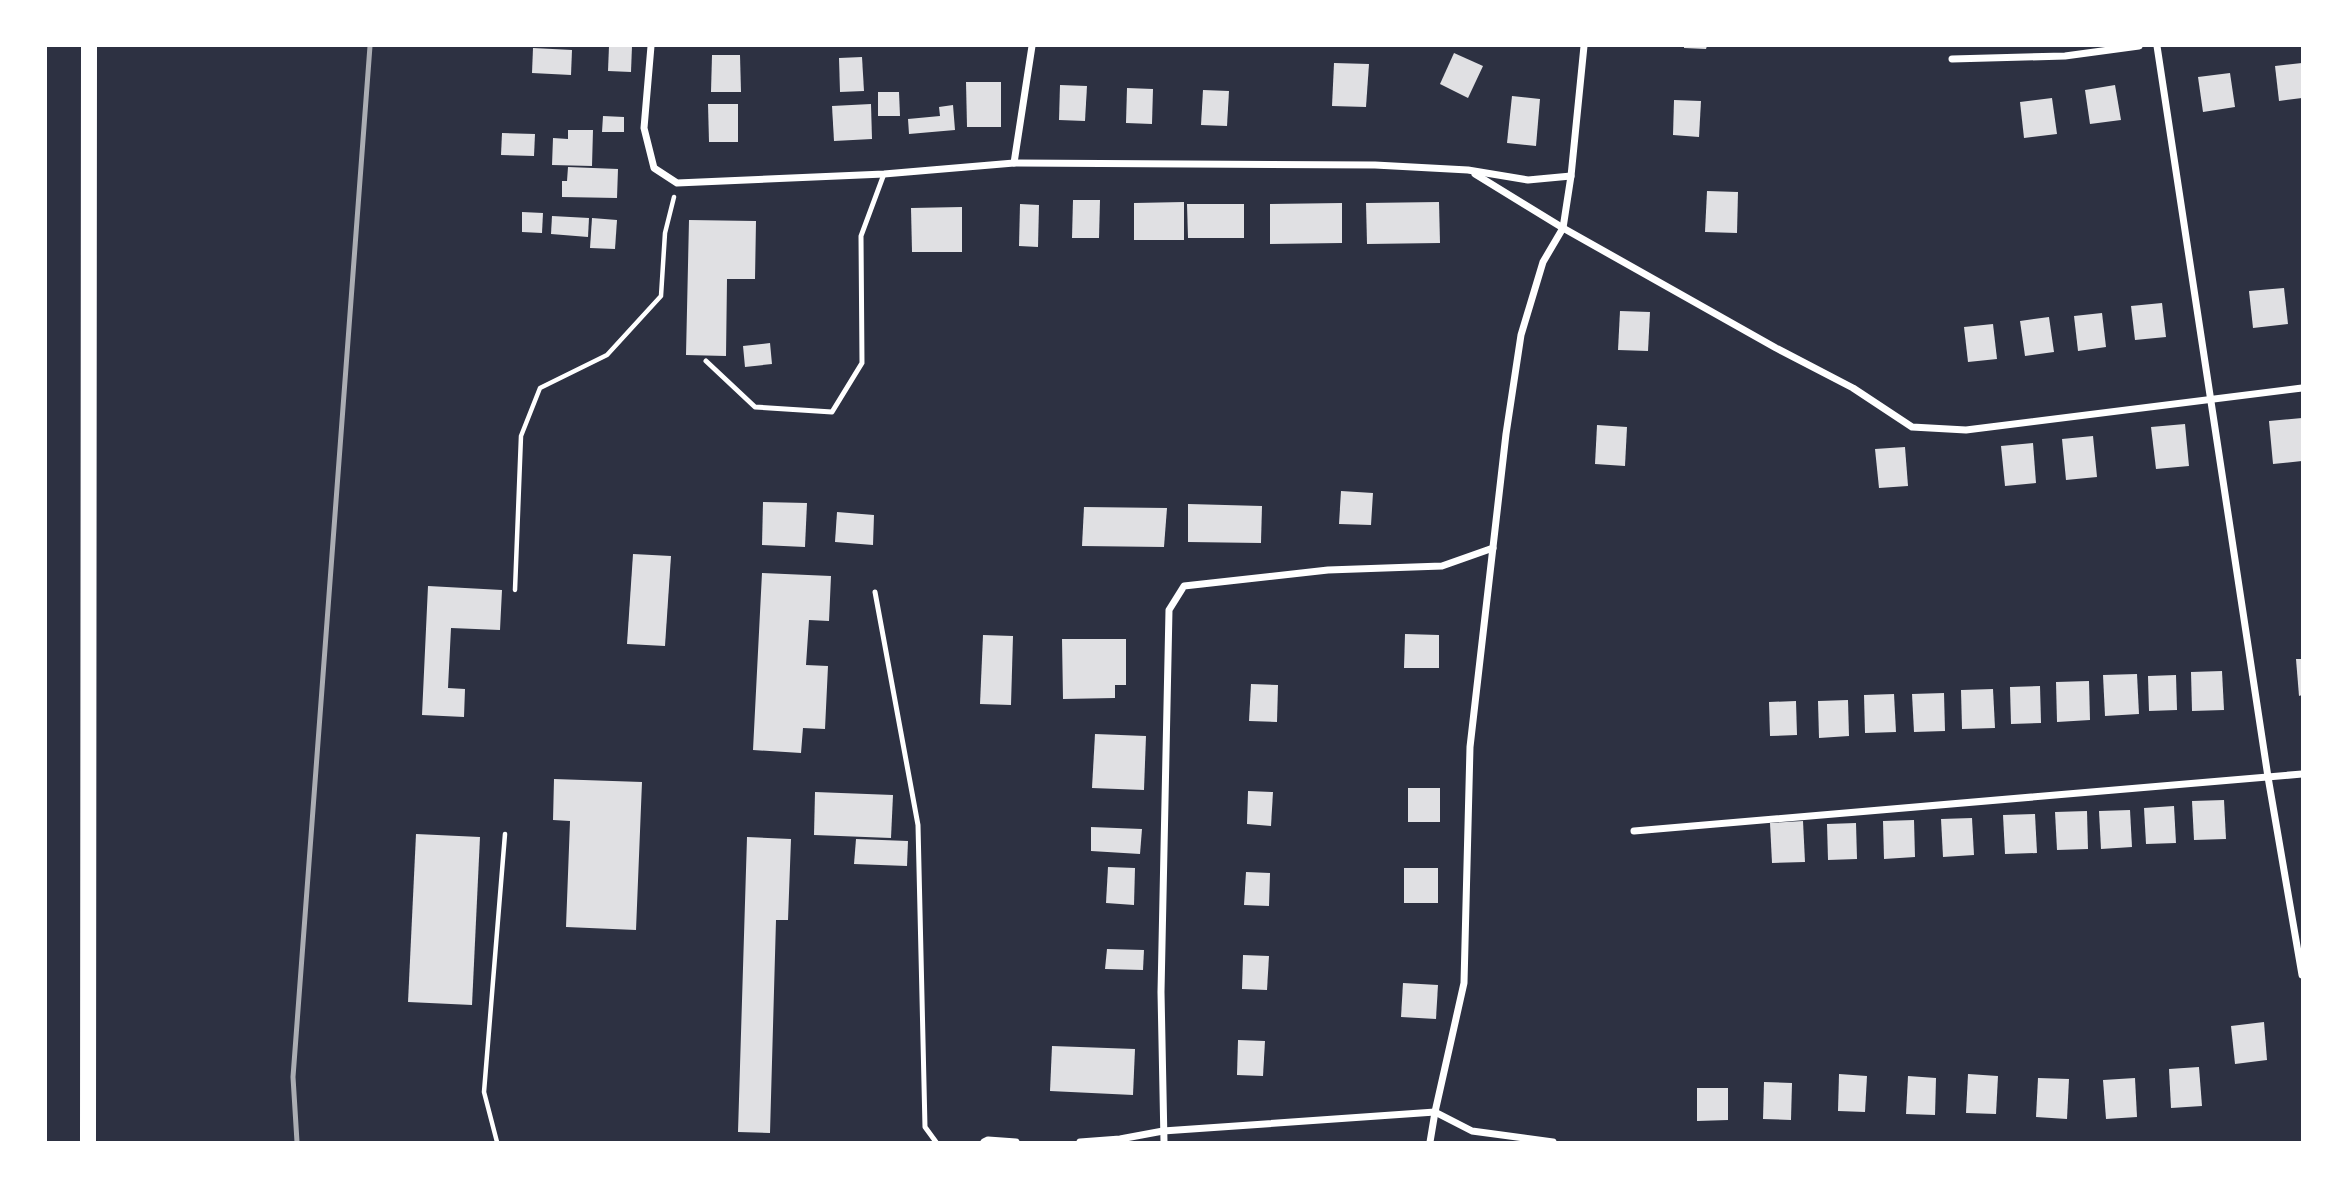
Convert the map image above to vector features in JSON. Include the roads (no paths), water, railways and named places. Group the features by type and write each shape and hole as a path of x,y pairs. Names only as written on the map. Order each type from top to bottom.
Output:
{"main road":[{"path":"88,1143 89,46"}],"street":[{"path":"651,46 644,128 654,168 677,183 884,174 1014,163 1375,165 1468,170 1528,180 1571,177"},
{"path":"1014,163 1032,46"},
{"path":"1430,1143 1464,983 1470,747 1521,335 1543,262 1563,228 1571,177 1584,46"},
{"path":"1952,59 2065,56 2139,46"},
{"path":"2157,46 2268,777 2302,975"},
{"path":"1468,170 1563,228 1776,348 1853,388 1912,427 1966,430 2302,388"},
{"path":"1164,1143 1161,992 1169,610 1184,586 1328,570 1442,566 1493,548"},
{"path":"1634,831 2302,774"},
{"path":"1080,1143 1163,1131 1435,1112 1472,1131 1553,1143"},
{"path":"984,1143 988,1140 1016,1143"}],"lane":[{"path":"706,361 755,407 832,412 862,363 861,236 884,174"},
{"path":"875,592 918,825 925,1127 936,1143"}],"railway":[{"path":"297,1142 293,1077 370,46"}]}
